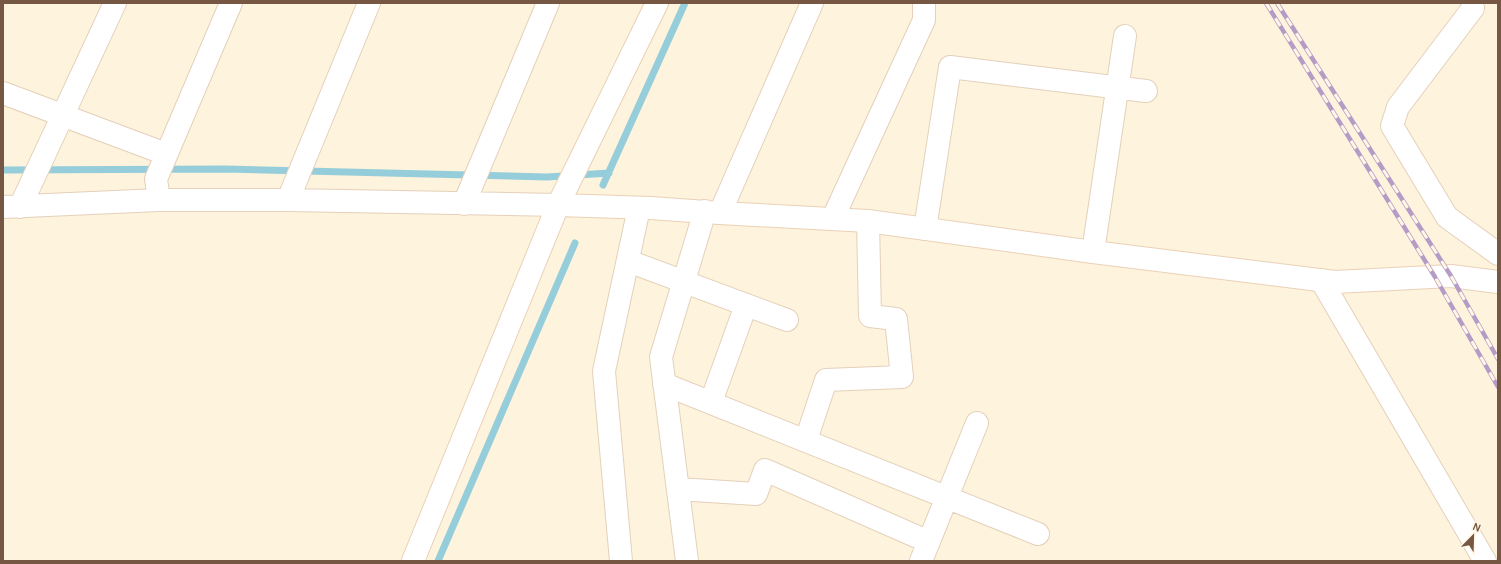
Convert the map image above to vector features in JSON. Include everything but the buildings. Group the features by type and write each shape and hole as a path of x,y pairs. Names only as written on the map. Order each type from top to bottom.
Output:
{"street":[{"path":"11,207 62,115 115,3"},
{"path":"159,200 156,179 232,3"},
{"path":"288,200 369,3"},
{"path":"464,204 548,3"},
{"path":"413,561 558,205 657,3"},
{"path":"687,561 661,357 683,281 712,212 812,3"},
{"path":"833,218 924,20 924,3"},
{"path":"1473,8 1398,107 1392,126 1447,217 1498,254"},
{"path":"1093,252 1125,36"},
{"path":"925,229 950,67 1146,91"},
{"path":"3,93 166,154"},
{"path":"11,207 159,200 288,200 639,208 868,221 1093,252 1335,282 1451,276 1498,282"},
{"path":"621,561 604,371 639,208"},
{"path":"806,440 826,380 902,377 896,319 870,316 868,221"},
{"path":"628,260 787,320"},
{"path":"1322,280 1484,561"},
{"path":"711,402 746,305"},
{"path":"664,384 1038,534"},
{"path":"678,489 756,494 765,470 925,551 977,423"}],"waterway":[{"path":"603,185 685,3"},
{"path":"3,170 225,169 547,177 609,173"},
{"path":"438,561 575,243"}],"railway":[{"path":"1266,3 1435,277 1498,387"},
{"path":"1277,3 1451,276 1498,359"}]}
